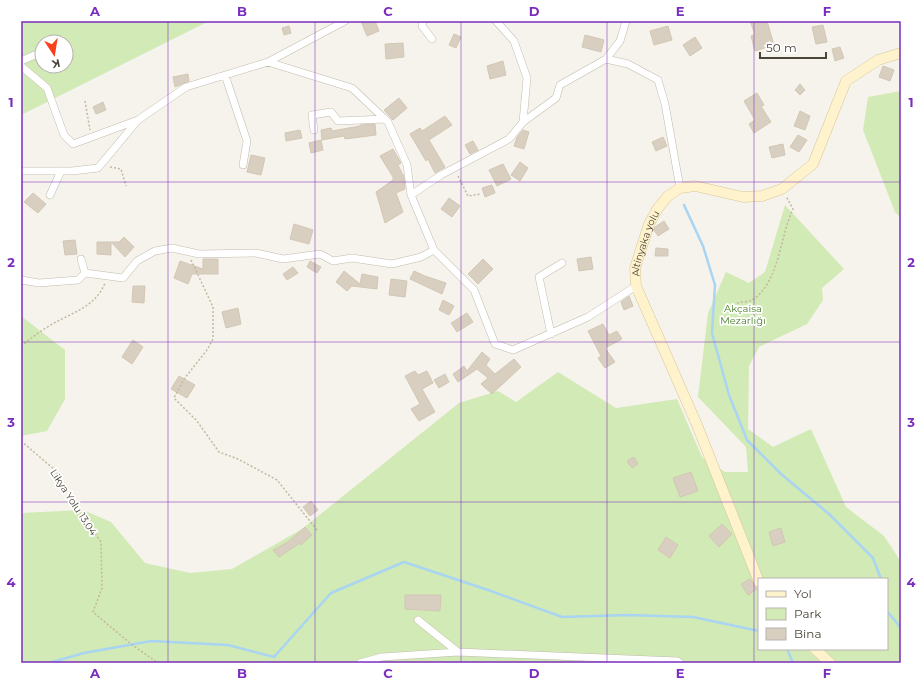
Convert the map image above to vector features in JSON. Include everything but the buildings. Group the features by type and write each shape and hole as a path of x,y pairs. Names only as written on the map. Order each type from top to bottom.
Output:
{"main road":[{"path":"680,188 695,186 743,197 762,196 782,190 813,164 846,81 878,60 901,53"},
{"name":"Altinyaka yolu","path":"680,188 668,196 658,208 649,224 635,268 636,286 697,425 758,579"},
{"path":"816,650 830,663"}],"street":[{"path":"21,66 47,88 64,135 73,144 138,120 186,87 268,62 345,21"},
{"path":"423,21 422,26 432,39"},
{"path":"496,21 514,40 527,78 523,122"},
{"path":"411,195 454,169 509,139 523,122 556,98 560,86 606,59 620,41 626,21"},
{"path":"21,61 34,55"},
{"path":"606,59 628,64 658,80 665,104 680,188"},
{"path":"268,62 352,88 385,118 407,165 411,195 434,250 474,290 495,344 513,350 588,317 636,286"},
{"path":"225,75 248,141 243,165"},
{"path":"314,130 312,115 330,112 338,121 385,118"},
{"path":"21,171 61,171 98,168 138,120"},
{"path":"50,195 61,171"},
{"path":"85,273 123,278 137,261 155,251 172,248 199,254 256,253 284,258 320,254 333,261 352,258 392,264 416,259 434,250"},
{"path":"81,259 85,273"},
{"path":"550,334 538,277 562,263"},
{"path":"21,280 39,283 78,280 85,273"},
{"path":"418,620 458,652"},
{"path":"360,663 382,657 458,652 669,661 680,663"}],"path":[{"path":"85,101 91,137"},
{"path":"100,165 121,169 126,186"},
{"path":"454,169 468,196 481,194"},
{"path":"737,303 752,300 773,276 786,223 793,209 782,190"},
{"path":"187,251 213,307 213,339 207,350 184,379 174,398 197,421 219,452 238,459 277,480 317,530"},
{"path":"21,346 49,326 81,310 95,301 108,276"},
{"name":"Likya Yolu 13.04","path":"21,441 55,470 78,510 101,542 102,588 93,612 131,644 158,663"}],"green space":[{"path":"21,21 209,21 21,115"},
{"path":"901,91 901,218 895,212 863,130 868,97"},
{"name":"Akçaisa Mezarlığı","path":"785,205 844,269 822,288 823,300 807,324 759,347 749,366 748,429 773,447 811,429 846,507 884,536 901,562 901,663 21,663 21,513 83,510 111,522 145,563 190,573 232,569 302,529 459,403 498,391 516,402 558,372 616,408 677,399 702,457 725,472 748,472 746,447 698,397 708,313 726,272 749,283 765,272"},
{"path":"21,316 65,350 65,399 47,431 21,436"}],"waterway":[{"path":"684,205 703,246 715,285 712,333 729,395 747,440 781,474 829,514 873,558 881,578"},
{"path":"49,663 84,653 151,641 228,645 274,657 331,593 404,562 491,591 562,617 627,615 693,617 758,631"},
{"path":"888,612 901,628"},
{"path":"787,650 793,663"}]}
